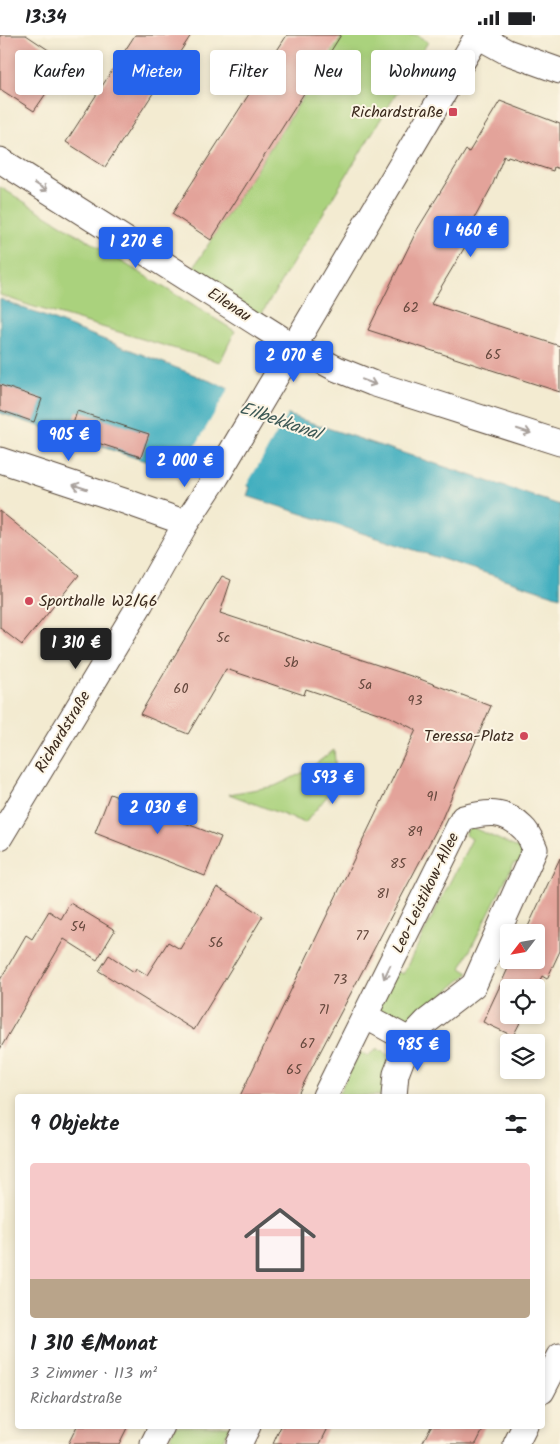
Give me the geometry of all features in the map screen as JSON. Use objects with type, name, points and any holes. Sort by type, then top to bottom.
[{"type":"street","points":[[477,35],[507,52],[560,71]]},
{"type":"street","name":"Richardstraße","points":[[0,837],[141,603],[186,523],[294,346],[477,35]]},
{"type":"street","name":"Eilenau","points":[[0,160],[294,346],[337,369],[372,383],[560,443]]},
{"type":"street","points":[[0,461],[186,523]]},
{"type":"street","name":"Leo-Leistikow-Allee","points":[[326,1094],[463,818],[484,812],[505,815],[524,829],[535,849],[474,985],[426,1022],[409,1040],[396,1074],[394,1094]]},
{"type":"street","points":[[365,1016],[409,1040]]},
{"type":"street","points":[[545,1385],[560,1356]]},
{"type":"street","points":[[239,1444],[246,1429]]},
{"type":"street","points":[[516,1444],[524,1429]]},
{"type":"green space","points":[[343,35],[417,35],[428,42],[423,50],[371,50],[371,95],[396,95],[259,318],[190,273],[304,95],[361,95],[361,50],[333,50]]},
{"type":"green space","points":[[0,187],[235,331],[220,362],[0,295]]},
{"type":"green space","points":[[334,750],[337,784],[305,823],[229,794],[275,786],[306,771]]},
{"type":"green space","points":[[469,826],[529,853],[524,864],[514,863],[461,968],[469,973],[404,1027],[374,1013],[395,971],[403,974],[472,839],[465,835]]},
{"type":"green space","points":[[377,1049],[392,1057],[385,1094],[339,1094],[358,1051],[367,1056]]},
{"type":"green space","points":[[174,1429],[228,1429],[221,1444],[184,1444],[170,1437]]},
{"type":"water","name":"Eilbekkanal","points":[[0,299],[228,388],[291,416],[560,505],[560,597],[247,496],[250,487],[185,458],[175,471],[0,413]]},
{"type":"pier","points":[[230,386],[289,412],[245,488],[187,461]]},
{"type":"building","points":[[0,35],[26,35],[48,50],[15,50],[15,95],[45,95],[34,111],[0,89]]},
{"type":"building","points":[[135,35],[191,35],[181,50],[125,50]]},
{"type":"building","points":[[287,35],[341,35],[331,50],[296,50],[296,95],[303,95],[211,240],[172,214],[248,95],[286,95],[286,50],[277,50]]},
{"type":"building","points":[[113,69],[113,95],[152,95],[105,167],[66,142],[96,95],[103,95],[103,85]]},
{"type":"building","points":[[500,101],[560,124],[560,169],[554,167],[553,171],[504,156],[492,186],[467,232],[472,235],[431,304],[560,346],[560,392],[368,330],[417,230],[466,150],[469,152]]},
{"type":"building","points":[[0,385],[42,399],[34,422],[0,410]]},
{"type":"building","points":[[77,411],[149,434],[141,457],[70,434]]},
{"type":"building","name":"Sporthalle W2/G6","points":[[0,511],[79,575],[22,645],[0,628]]},
{"type":"building","points":[[222,576],[231,580],[220,613],[420,679],[491,706],[440,823],[298,1094],[241,1094],[416,730],[390,717],[306,689],[304,695],[226,669],[188,734],[140,714]]},
{"type":"building","points":[[110,794],[221,837],[205,876],[95,833]]},
{"type":"building","points":[[560,858],[560,951],[547,979],[542,976],[540,979],[503,979],[508,969],[545,969],[545,924],[529,924]]},
{"type":"building","points":[[217,887],[263,916],[194,1030],[99,971],[109,955],[134,972],[136,968],[147,975],[168,942],[180,949]]},
{"type":"building","points":[[70,903],[115,930],[97,960],[64,939],[0,1049],[0,980],[26,935],[32,939],[49,911],[61,919]]},
{"type":"building","points":[[500,986],[500,1024],[519,1024],[514,1034],[509,1034],[483,1022]]},
{"type":"building","points":[[76,1429],[126,1429],[119,1444],[68,1444]]},
{"type":"building","points":[[280,1429],[328,1429],[320,1444],[273,1444]]},
{"type":"building","points":[[430,1429],[484,1429],[476,1444],[422,1444]]},
{"type":"place","name":"Richardstraße","points":[[453,112]]},
{"type":"place","name":"Sporthalle W2/G6","points":[[29,601]]},
{"type":"place","name":"Teressa-Platz","points":[[524,736]]}]
